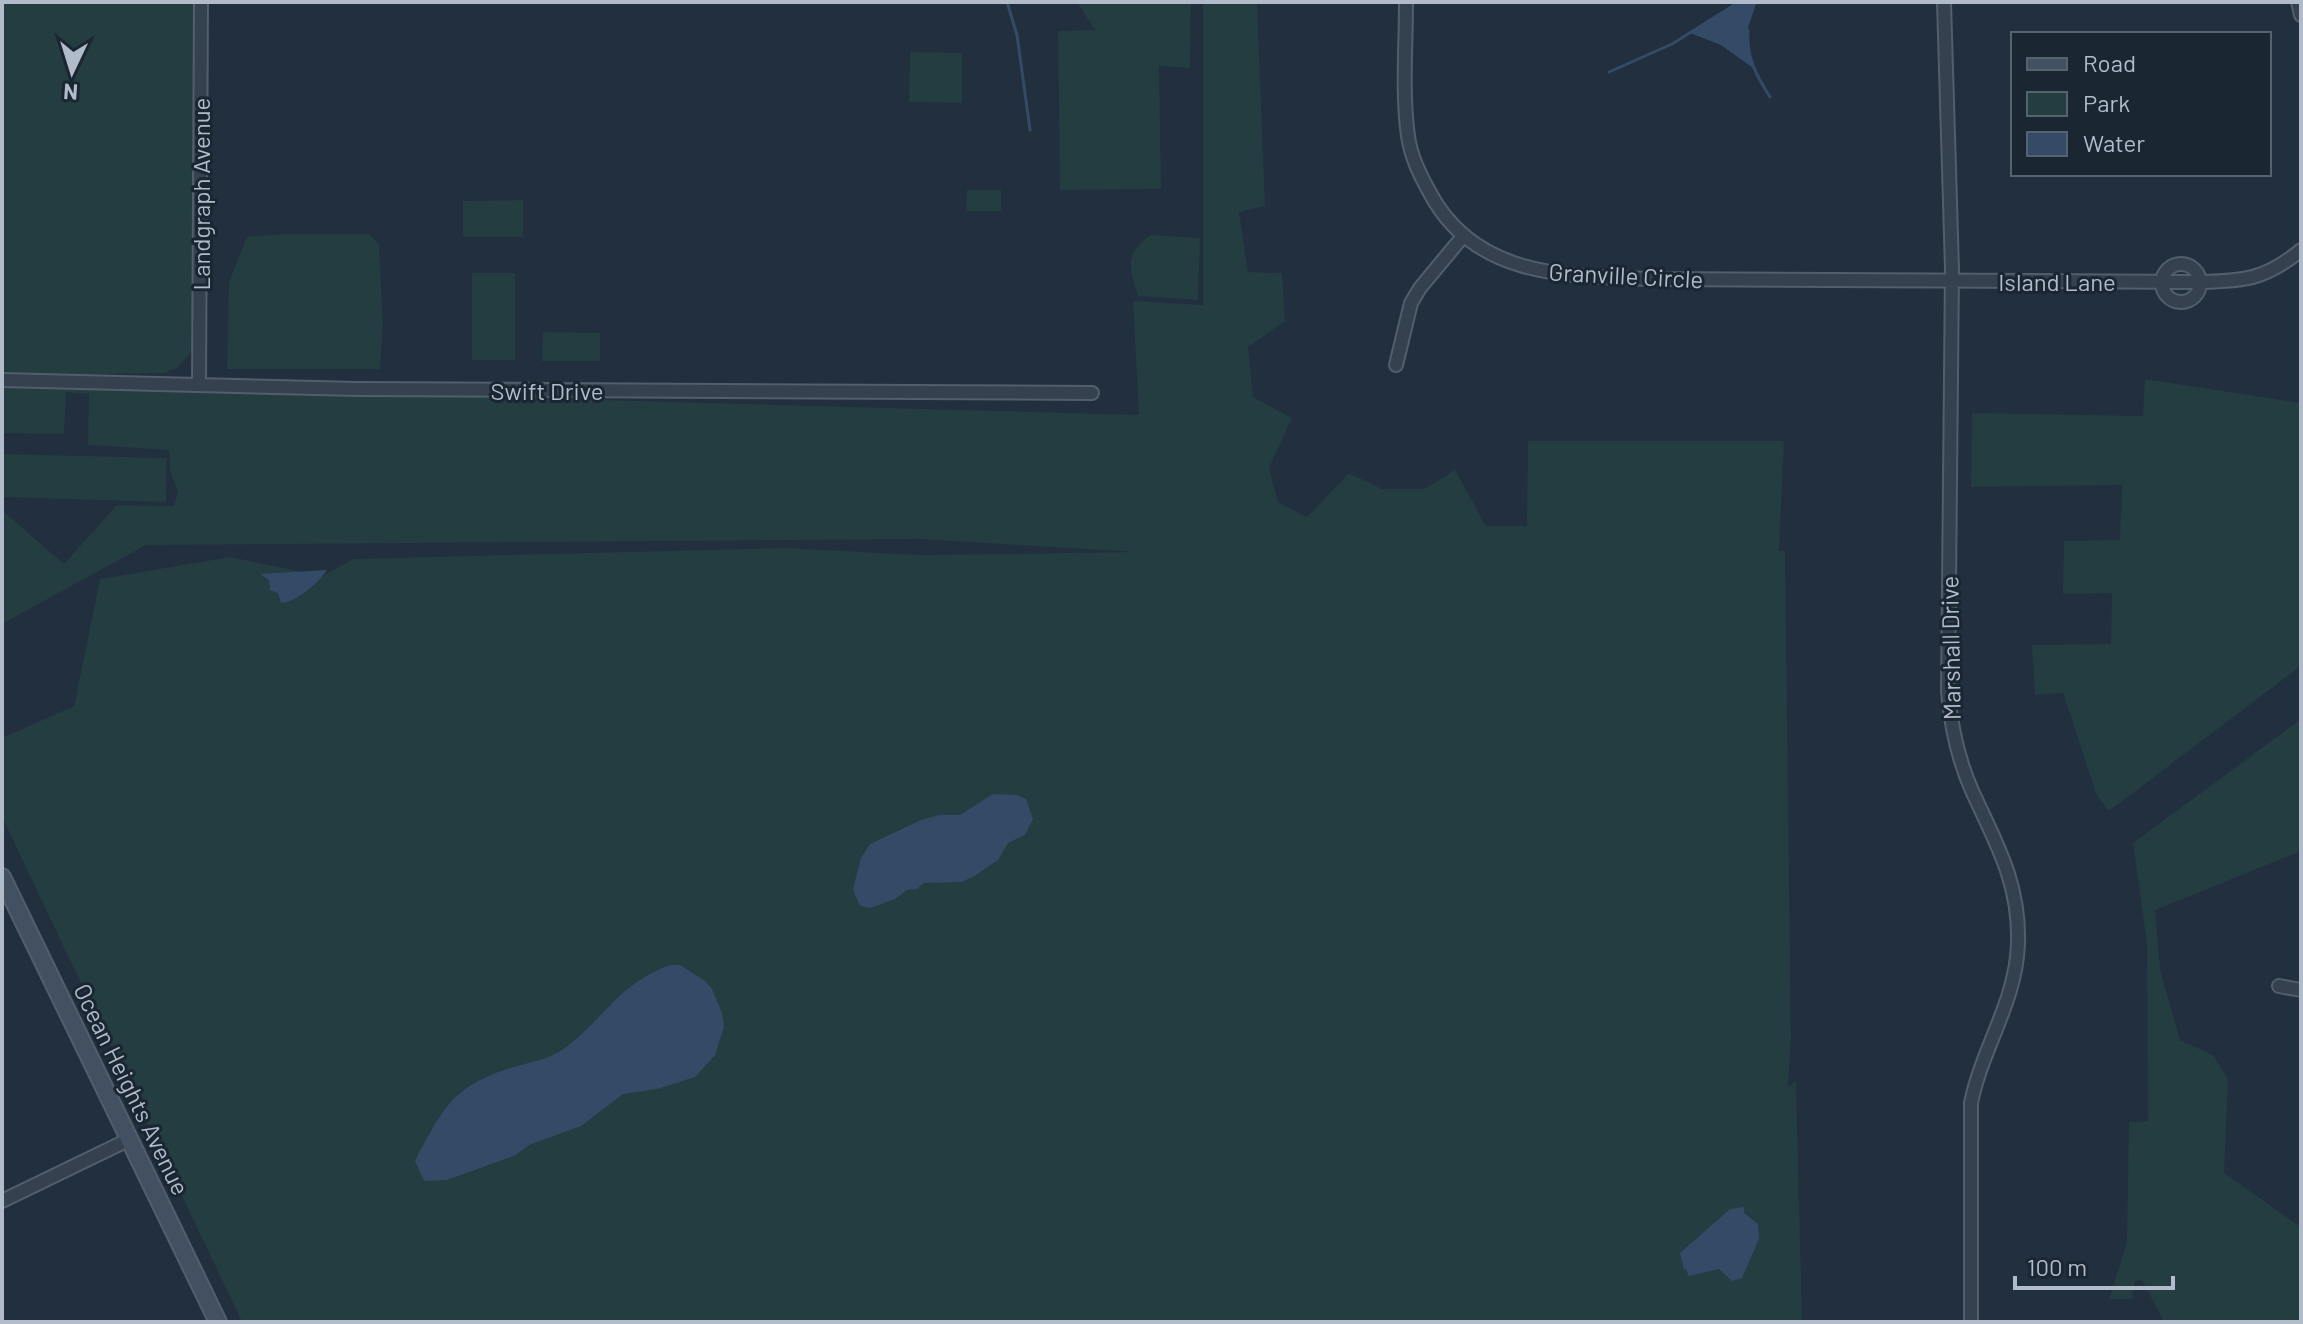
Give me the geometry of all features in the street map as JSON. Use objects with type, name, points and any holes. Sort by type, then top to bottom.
[{"type":"main road","name":"Ocean Heights Avenue","points":[[2,877],[218,1322]]},
{"type":"street","name":"Landgraph Avenue","points":[[199,385],[201,2]]},
{"type":"street","name":"Granville Circle","points":[[1406,2],[1409,140],[1413,159],[1443,216],[1464,235],[1507,262],[1561,275],[1952,282]]},
{"type":"street","name":"Marshall Drive","points":[[1944,2],[1952,282],[1949,712],[1964,771],[2010,875],[2018,941],[2009,999],[1971,1103],[1971,1322]]},
{"type":"street","points":[[2298,2],[2301,15]]},
{"type":"street","points":[[1396,365],[1411,303],[1464,235]]},
{"type":"street","name":"Island Lane","points":[[2201,282],[2256,278],[2283,265],[2301,250]]},
{"type":"street","name":"Island Lane","points":[[2179,264],[2192,267],[2201,282],[2196,295],[2180,302],[2165,293],[2163,280],[2167,270],[2179,264]]},
{"type":"street","name":"Island Lane","points":[[1952,282],[2163,280]]},
{"type":"street","name":"Swift Drive","points":[[2,380],[370,389],[1092,393]]},
{"type":"street","points":[[2279,986],[2301,990]]},
{"type":"street","points":[[2,1201],[130,1139]]},
{"type":"green space","points":[[2,2],[201,2],[200,192],[193,193],[193,350],[177,368],[164,373],[2,376]]},
{"type":"green space","points":[[1077,2],[1191,2],[1190,68],[1159,66],[1161,189],[1060,190],[1058,31],[1095,30]]},
{"type":"green space","points":[[1203,2],[1257,2],[1265,206],[1239,212],[1248,272],[1282,273],[1285,321],[1248,347],[1253,397],[1292,418],[1269,468],[1278,502],[1307,517],[1349,473],[1382,489],[1424,489],[1455,470],[1486,526],[1527,526],[1528,441],[1784,441],[1779,551],[1785,551],[1791,1037],[1788,1087],[1796,1081],[1802,1322],[242,1322],[2,817],[2,738],[74,706],[100,579],[230,557],[323,576],[353,559],[786,548],[920,555],[1134,552],[919,539],[146,545],[2,624],[2,510],[64,564],[117,505],[174,506],[178,492],[170,471],[169,450],[88,445],[89,394],[66,392],[64,434],[2,433],[2,383],[1139,415],[1133,301],[1203,305]]},
{"type":"green space","points":[[910,52],[962,53],[962,103],[909,102]]},
{"type":"green space","points":[[967,190],[1001,190],[1001,211],[966,211]]},
{"type":"green space","points":[[523,200],[523,237],[463,237],[463,201]]},
{"type":"green space","points":[[369,234],[379,244],[383,324],[380,369],[227,369],[229,282],[247,237]]},
{"type":"green space","points":[[1150,235],[1200,238],[1198,300],[1138,296],[1132,276],[1132,255]]},
{"type":"green space","points":[[472,273],[515,273],[515,360],[472,360]]},
{"type":"green space","points":[[543,332],[600,333],[600,361],[542,361]]},
{"type":"green space","points":[[2145,379],[2301,403],[2301,666],[2109,811],[2097,796],[2063,693],[2035,695],[2032,645],[2111,644],[2112,593],[2063,594],[2064,541],[2120,540],[2122,485],[1971,487],[1972,413],[2143,416]]},
{"type":"green space","points":[[2,454],[167,458],[166,502],[2,497]]},
{"type":"green space","points":[[2301,719],[2301,851],[2155,910],[2160,969],[2180,1040],[2213,1055],[2228,1080],[2224,1173],[2301,1227],[2301,1322],[2164,1322],[2142,1280],[2135,1281],[2132,1299],[2109,1299],[2127,1242],[2129,1122],[2148,1121],[2147,944],[2133,843]]},
{"type":"water","points":[[1739,2],[1755,2],[1748,35],[1753,68],[1721,45],[1690,33]]},
{"type":"water","points":[[327,570],[307,591],[281,603],[278,593],[270,590],[269,580],[260,574]]},
{"type":"water","points":[[993,794],[1017,795],[1026,799],[1033,819],[1025,835],[1008,843],[998,860],[961,882],[924,883],[895,899],[870,908],[861,906],[853,889],[861,858],[870,844],[921,820],[939,815],[960,815]]},
{"type":"water","points":[[670,965],[680,965],[705,981],[712,989],[722,1013],[724,1027],[715,1055],[695,1077],[657,1089],[623,1094],[581,1126],[529,1145],[516,1155],[447,1180],[424,1181],[415,1161],[441,1114],[460,1093],[488,1076],[544,1059],[565,1048],[624,992]]},
{"type":"water","points":[[1744,1207],[1744,1213],[1758,1224],[1759,1239],[1742,1278],[1732,1281],[1719,1269],[1688,1276],[1680,1253],[1730,1209]]},
{"type":"waterway","points":[[1007,2],[1017,35],[1030,130]]},
{"type":"waterway","points":[[1609,72],[1672,44],[1739,2]]},
{"type":"waterway","points":[[1748,23],[1755,2]]},
{"type":"waterway","points":[[1748,30],[1753,65],[1770,97]]}]
